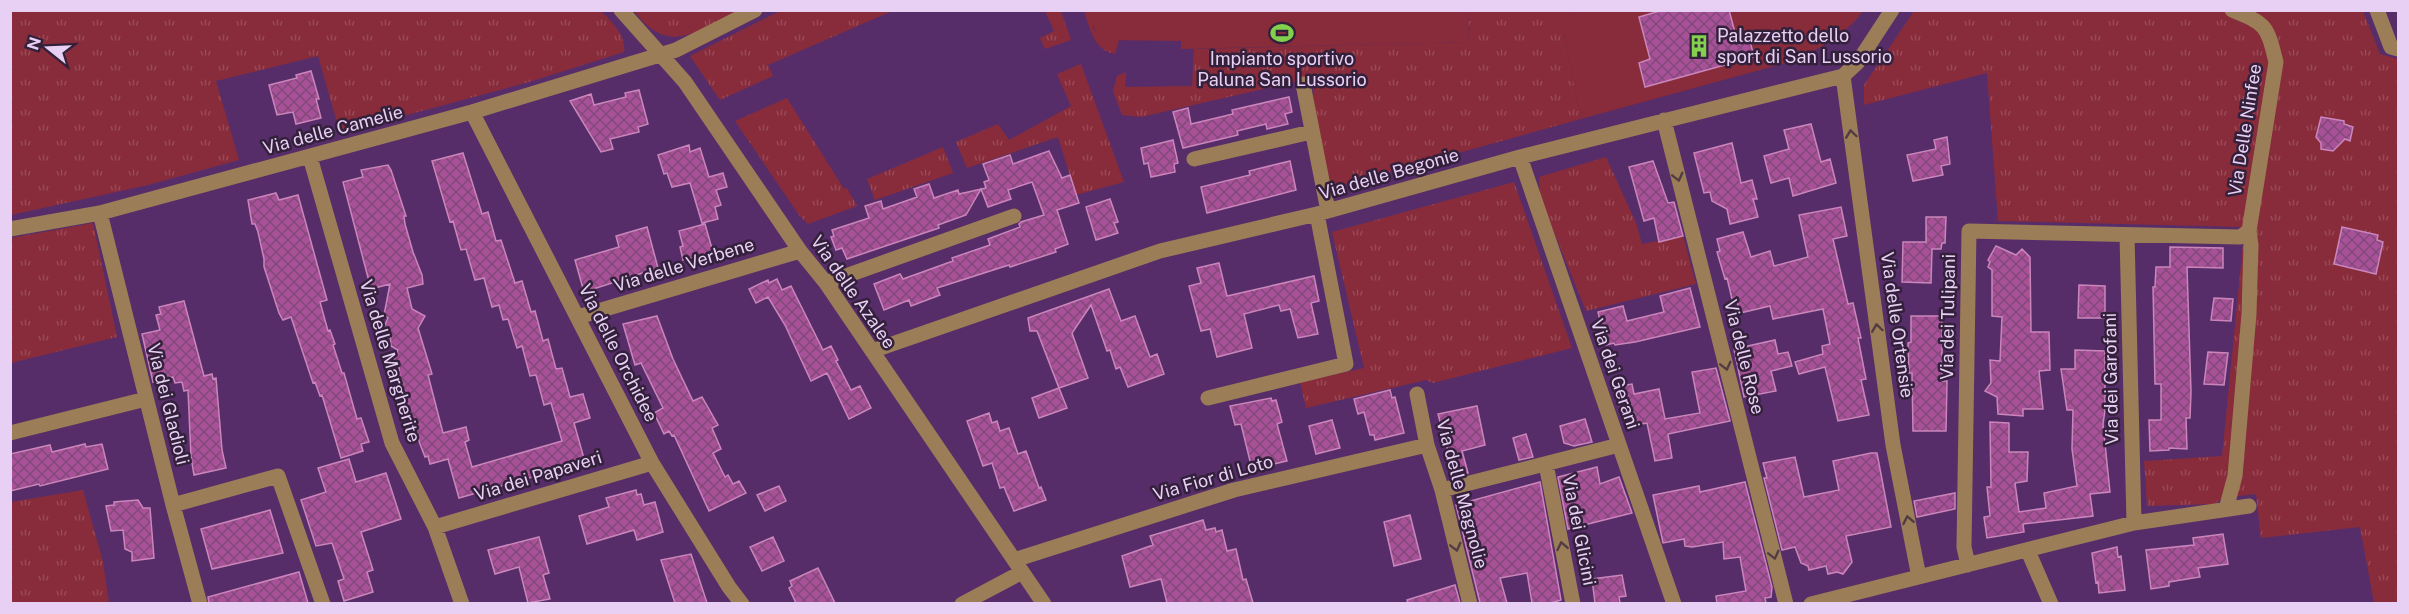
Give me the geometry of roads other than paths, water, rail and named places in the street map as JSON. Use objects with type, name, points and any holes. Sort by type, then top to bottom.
[{"type":"street","name":"Via delle Azalee","points":[[621,10],[685,82],[800,251],[826,283],[1044,603]]},
{"type":"street","name":"Via delle Camelie","points":[[10,229],[100,213],[472,112],[676,50],[755,10]]},
{"type":"street","points":[[1843,76],[1858,62],[1892,10]]},
{"type":"street","name":"Via Delle Ninfee","points":[[2226,509],[2235,476],[2249,314],[2251,245],[2244,234],[2277,62],[2270,37],[2259,21],[2232,10]]},
{"type":"street","points":[[2379,11],[2391,47],[2398,49]]},
{"type":"street","name":"Via delle Begonie","points":[[872,351],[1160,251],[1322,213],[1520,157],[1843,76]]},
{"type":"street","name":"Via delle Ortensie","points":[[1843,76],[1893,445],[1919,578]]},
{"type":"street","points":[[1208,398],[1346,364],[1304,84]]},
{"type":"street","name":"Via delle Orchidee","points":[[472,112],[652,463],[729,587],[742,603]]},
{"type":"street","name":"Via delle Rose","points":[[1664,120],[1786,603]]},
{"type":"street","points":[[1194,159],[1311,132]]},
{"type":"street","name":"Via delle Margherite","points":[[310,157],[392,443],[435,527],[462,603]]},
{"type":"street","name":"Via dei Gerani","points":[[1520,157],[1674,603]]},
{"type":"street","name":"Via dei Gladioli","points":[[100,213],[173,505],[200,603]]},
{"type":"street","points":[[826,283],[1014,216]]},
{"type":"street","name":"Via dei Tulipani","points":[[1968,565],[1964,547],[1969,231],[2127,235],[2244,234]]},
{"type":"street","name":"Via dei Garofani","points":[[2127,235],[2134,523]]},
{"type":"street","name":"Via delle Verbene","points":[[578,317],[800,251]]},
{"type":"street","name":"Via delle Magnolie","points":[[1417,394],[1427,445],[1442,490],[1470,603]]},
{"type":"street","points":[[10,433],[146,399]]},
{"type":"street","name":"Via Fior di Loto","points":[[1018,566],[1234,490],[1427,445]]},
{"type":"street","points":[[1442,490],[1619,445]]},
{"type":"street","name":"Via dei Papaveri","points":[[435,527],[652,463]]},
{"type":"street","name":"Via dei Glicini","points":[[1546,464],[1573,603]]},
{"type":"street","points":[[173,505],[278,476],[323,603]]},
{"type":"street","points":[[1811,603],[2134,523],[2249,506]]},
{"type":"street","points":[[2028,551],[2051,603]]},
{"type":"street","points":[[962,603],[1018,566]]},
{"type":"place","name":"Impianto sportivo Paluna San Lussorio","points":[[1282,33]]},
{"type":"place","name":"Palazzetto dello sport di San Lussorio","points":[[1699,46]]}]
